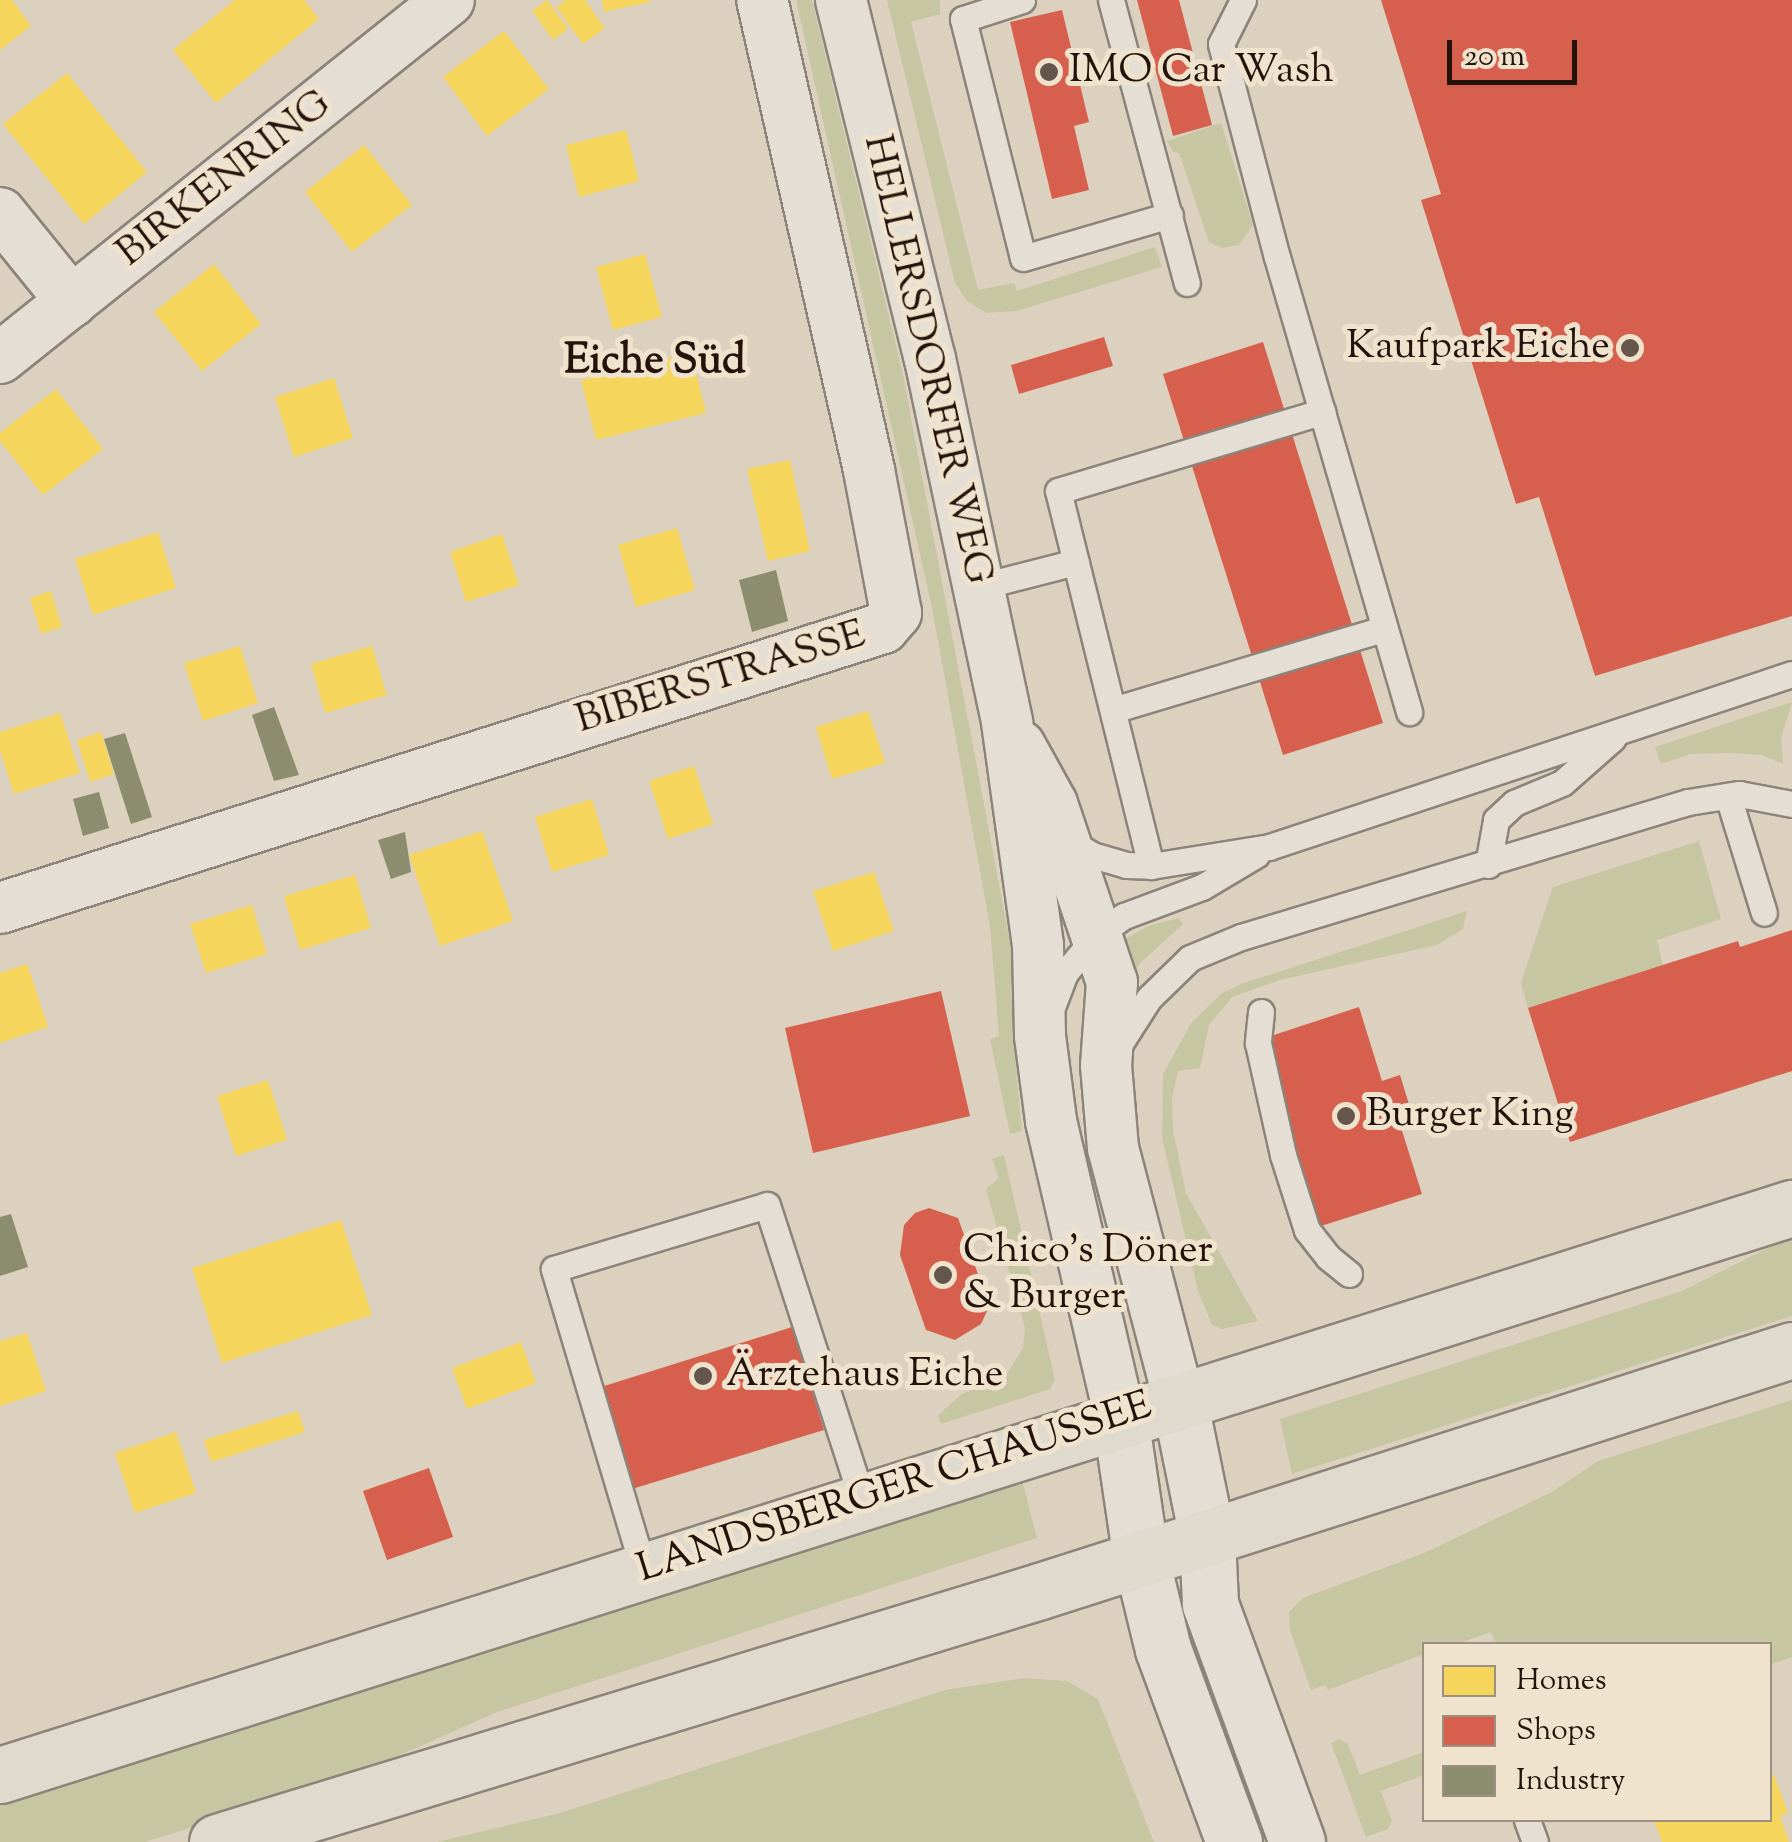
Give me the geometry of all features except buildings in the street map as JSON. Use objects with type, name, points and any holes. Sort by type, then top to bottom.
[{"type":"main road","name":"LANDSBERGER CHAUSSEE","points":[[0,1775],[1120,1417],[1792,1208]]},
{"type":"main road","points":[[218,1842],[1140,1558],[1792,1350]]},
{"type":"street","name":"BIRKENRING","points":[[0,358],[448,0]]},
{"type":"street","name":"BIBERSTRASSE","points":[[0,908],[883,628],[896,613],[872,488],[762,0]]},
{"type":"street","name":"HELLERSDORFER WEG","points":[[842,0],[930,359],[1006,722],[1038,946],[1040,1036],[1051,1121],[1120,1417],[1140,1558],[1162,1649],[1234,1842]]},
{"type":"street","points":[[0,212],[72,302]]},
{"type":"street","name":"HELLERSDORFER WEG","points":[[1006,722],[1052,804],[1112,982],[1106,1065],[1113,1148],[1191,1453],[1207,1537],[1210,1604],[1297,1842]]},
{"type":"lane","points":[[1022,0],[963,19],[1023,258],[1170,215]]},
{"type":"lane","points":[[1110,0],[1188,283]]},
{"type":"lane","points":[[1243,0],[1221,44],[1409,712]]},
{"type":"lane","points":[[1151,866],[1058,491],[1322,412]]},
{"type":"lane","points":[[978,587],[1076,562]]},
{"type":"lane","points":[[1112,710],[1383,629]]},
{"type":"lane","points":[[1065,838],[1092,855],[1126,866],[1151,866],[1269,848],[1792,674]]},
{"type":"lane","points":[[1488,865],[1496,820],[1514,804],[1562,783],[1616,734]]},
{"type":"lane","points":[[1728,796],[1764,913]]},
{"type":"lane","points":[[1106,1065],[1148,998],[1190,958],[1242,937],[1688,802],[1728,796],[1792,804]]},
{"type":"lane","points":[[1040,1036],[1065,973],[1096,936],[1124,916],[1202,886],[1269,848]]},
{"type":"lane","points":[[1261,1012],[1258,1043],[1283,1154],[1307,1230],[1328,1257],[1349,1274]]},
{"type":"lane","points":[[643,1568],[554,1269],[766,1205],[862,1499]]},
{"type":"green space","points":[[796,0],[812,0],[902,370],[1012,953],[1014,1044],[1022,1131],[1010,1134],[990,1039],[999,1036],[990,926],[932,608]]},
{"type":"green space","points":[[887,0],[940,0],[940,14],[911,22],[978,290],[1014,283],[1017,291],[1155,247],[1162,267],[1016,311],[986,313],[967,301],[955,283]]},
{"type":"green space","points":[[1221,123],[1253,225],[1239,245],[1222,248],[1209,242],[1179,153],[1173,152],[1167,141]]},
{"type":"green space","points":[[1792,702],[1781,738],[1783,764],[1762,755],[1727,753],[1691,754],[1661,764],[1655,747]]},
{"type":"green space","points":[[1699,841],[1721,919],[1657,940],[1663,965],[1528,1008],[1521,983],[1553,887]]},
{"type":"green space","points":[[1467,911],[1463,929],[1437,945],[1280,980],[1232,997],[1209,1025],[1200,1068],[1178,1071],[1172,1099],[1173,1130],[1186,1193],[1258,1321],[1222,1329],[1212,1325],[1198,1291],[1162,1138],[1163,1074],[1191,1023],[1222,993],[1241,984]]},
{"type":"green space","points":[[1179,918],[1183,924],[1139,964],[1128,987],[1114,945],[1148,926]]},
{"type":"green space","points":[[1004,1155],[1055,1380],[1050,1389],[941,1424],[938,1416],[962,1394],[1005,1377],[1023,1348],[1025,1328],[986,1189],[999,1178],[992,1159]]},
{"type":"green space","points":[[1792,1236],[1792,1316],[1292,1474],[1280,1419],[1682,1291]]},
{"type":"green space","points":[[1792,1400],[1792,1657],[1772,1664],[1772,1642],[1495,1642],[1491,1632],[1463,1642],[1422,1642],[1422,1655],[1328,1690],[1325,1685],[1311,1690],[1290,1630],[1289,1612],[1303,1598],[1424,1553],[1552,1492],[1598,1461]]},
{"type":"green space","points":[[1021,1476],[1037,1538],[497,1712],[347,1779],[145,1842],[0,1842],[0,1797]]},
{"type":"green space","points":[[1192,1625],[1272,1842],[1253,1842],[1176,1631]]},
{"type":"green space","points":[[1025,1678],[1067,1681],[1098,1699],[1154,1842],[437,1842],[560,1813],[945,1690]]},
{"type":"green space","points":[[1340,1739],[1348,1744],[1360,1775],[1422,1753],[1422,1776],[1381,1791],[1392,1821],[1388,1829],[1366,1837],[1331,1743]]},
{"type":"place","name":"IMO Car Wash","points":[[1049,72]]},
{"type":"place","name":"Kaufpark Eiche","points":[[1630,348]]},
{"type":"place","name":"Burger King","points":[[1346,1116]]},
{"type":"place","name":"Chico's Döner & Burger","points":[[943,1275]]},
{"type":"place","name":"Ärztehaus Eiche","points":[[703,1376]]},
{"type":"district","name":"Eiche Süd","points":[[655,362]]}]
